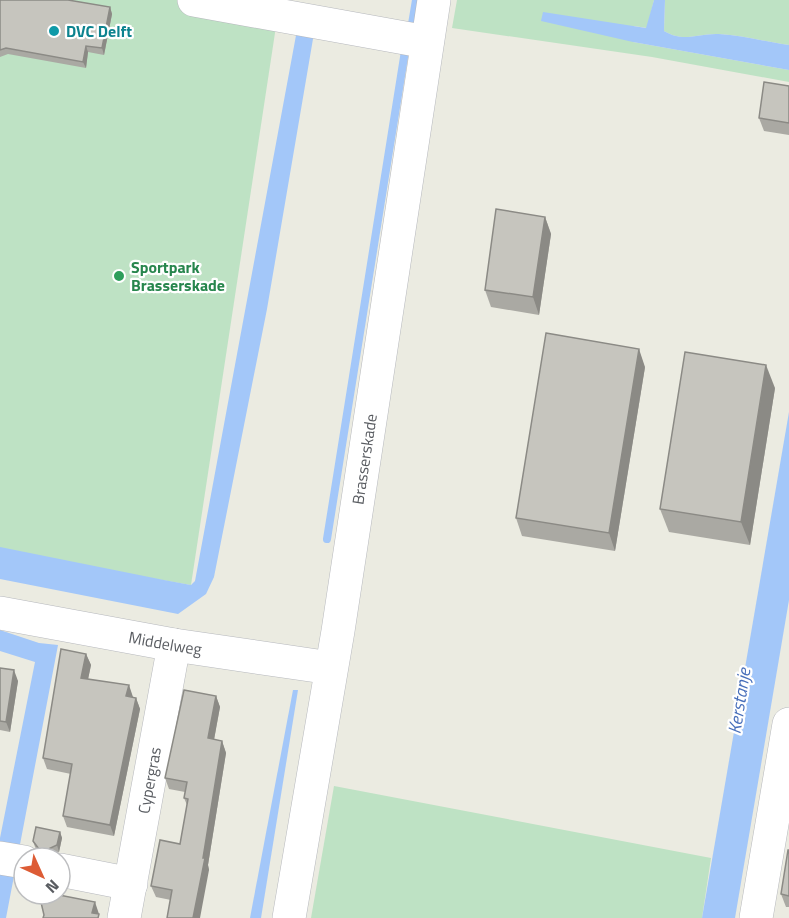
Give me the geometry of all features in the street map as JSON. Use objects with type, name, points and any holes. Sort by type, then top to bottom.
[{"type":"street","points":[[194,0],[427,42]]},
{"type":"street","name":"Brasserskade","points":[[289,918],[332,668],[434,0]]},
{"type":"street","name":"Middelweg","points":[[0,613],[174,645],[332,668]]},
{"type":"street","name":"Cypergras","points":[[124,918],[174,645]]},
{"type":"street","points":[[756,918],[789,724]]},
{"type":"street","points":[[72,872],[131,884]]},
{"type":"green space","name":"Sportpark Brasserskade","points":[[0,0],[280,0],[191,585],[0,552]]},
{"type":"green space","points":[[457,0],[654,0],[647,28],[634,26],[633,42],[789,70],[789,82],[652,57],[452,28]]},
{"type":"green space","points":[[665,0],[789,0],[789,45],[728,35],[685,37],[671,35],[664,31]]},
{"type":"green space","points":[[334,786],[711,858],[702,918],[311,918]]},
{"type":"water","points":[[654,0],[665,0],[664,31],[671,35],[691,37],[711,34],[728,35],[789,45],[789,70],[633,42],[541,21],[543,12],[646,28]]},
{"type":"water","points":[[297,30],[314,33],[267,309],[214,577],[206,594],[178,614],[0,579],[0,547],[191,585],[195,581]]},
{"type":"water","points":[[789,412],[789,600],[735,918],[702,918]]},
{"type":"water","points":[[0,630],[39,643],[58,645],[20,846],[12,846],[12,886],[6,918],[0,918],[0,838],[35,662],[0,651]]},
{"type":"water","points":[[293,690],[298,690],[261,918],[250,918]]},
{"type":"building","name":"DVC Delft","points":[[0,0],[68,0],[110,7],[102,48],[86,46],[83,62],[6,48],[0,50]]},
{"type":"building","points":[[764,82],[789,86],[789,123],[759,118]]},
{"type":"building","points":[[496,209],[545,217],[533,297],[485,290]]},
{"type":"building","points":[[546,333],[639,349],[609,533],[516,518]]},
{"type":"building","points":[[685,352],[766,365],[741,522],[660,509]]},
{"type":"building","points":[[61,649],[86,654],[81,678],[129,685],[126,696],[136,698],[110,825],[63,816],[72,764],[43,758]]},
{"type":"building","points":[[0,668],[14,670],[6,722],[0,721]]},
{"type":"building","points":[[184,690],[216,696],[208,738],[222,741],[203,858],[205,858],[193,918],[167,918],[172,890],[151,886],[160,840],[180,844],[188,799],[184,798],[187,782],[165,778]]},
{"type":"building","points":[[36,827],[60,832],[55,846],[37,846],[33,841]]},
{"type":"building","points":[[789,850],[789,896],[781,894]]},
{"type":"building","points":[[72,898],[95,902],[92,913],[99,914],[98,918],[43,918],[42,906],[72,906]]},
{"type":"waterway","points":[[412,24],[416,0]]},
{"type":"waterway","points":[[327,539],[405,51]]},
{"type":"place","name":"DVC Delft","points":[[54,31]]},
{"type":"place","name":"Sportpark Brasserskade","points":[[119,276]]},
{"type":"water label","name":"Kerstanje","points":[[739,701]]}]
